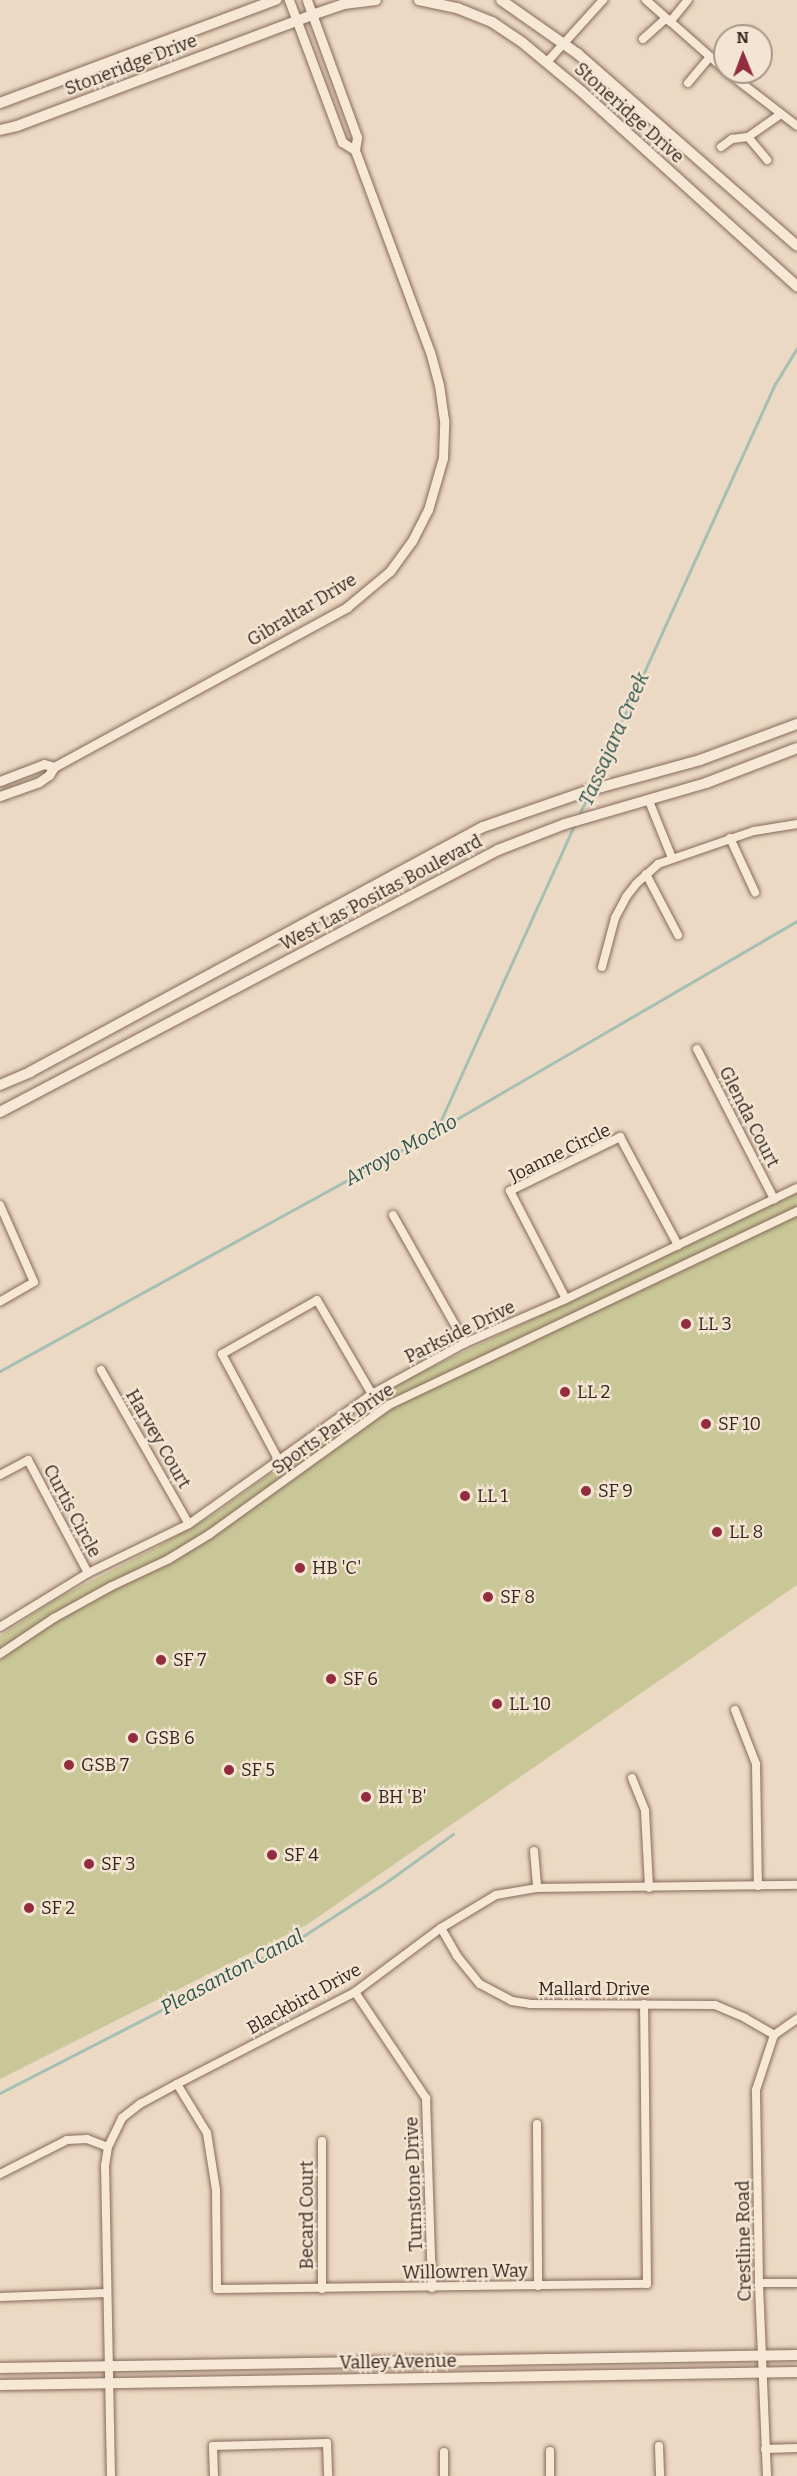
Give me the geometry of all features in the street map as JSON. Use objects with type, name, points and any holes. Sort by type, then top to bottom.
[{"type":"main road","name":"Stoneridge Drive","points":[[0,103],[276,0]]},
{"type":"main road","name":"Stoneridge Drive","points":[[0,129],[27,122],[297,20],[344,4],[376,0]]},
{"type":"main road","name":"Stoneridge Drive","points":[[419,0],[457,8],[492,22],[548,62],[797,286]]},
{"type":"main road","name":"Stoneridge Drive","points":[[501,0],[564,42],[797,246]]},
{"type":"main road","name":"West Las Positas Boulevard","points":[[0,1085],[30,1072],[432,853],[508,817],[587,791],[700,760],[797,724]]},
{"type":"main road","name":"West Las Positas Boulevard","points":[[0,1112],[498,850],[565,824],[649,801],[726,776],[797,748]]},
{"type":"main road","name":"Valley Avenue","points":[[0,2368],[797,2355]]},
{"type":"main road","name":"Valley Avenue","points":[[0,2385],[797,2372]]},
{"type":"street","name":"Gibraltar Drive","points":[[290,0],[342,142],[355,150]]},
{"type":"street","name":"Gibraltar Drive","points":[[0,796],[39,782],[49,775],[54,767],[347,607],[390,571],[412,541],[428,510],[443,458],[444,420],[439,386],[430,352],[355,150],[357,137],[307,0]]},
{"type":"street","points":[[548,62],[603,0]]},
{"type":"street","points":[[646,0],[713,59]]},
{"type":"street","points":[[643,39],[668,20],[688,0]]},
{"type":"street","points":[[688,83],[710,57]]},
{"type":"street","points":[[744,84],[780,115],[797,126]]},
{"type":"street","points":[[721,147],[732,139],[748,137],[780,115]]},
{"type":"street","points":[[748,137],[767,160]]},
{"type":"street","name":"Gibraltar Drive","points":[[0,781],[44,764],[54,767]]},
{"type":"street","points":[[649,801],[672,858]]},
{"type":"street","points":[[602,967],[615,918],[626,897],[646,874],[672,858],[730,838],[754,831],[797,824]]},
{"type":"street","points":[[730,838],[755,892]]},
{"type":"street","points":[[646,874],[678,935]]},
{"type":"street","name":"Glenda Court","points":[[697,1049],[774,1199]]},
{"type":"street","name":"Joanne Circle","points":[[566,1299],[510,1191],[620,1137],[678,1245]]},
{"type":"street","name":"Parkside Drive","points":[[0,1627],[88,1573],[189,1524],[372,1394],[465,1343],[566,1299],[797,1188]]},
{"type":"street","points":[[0,1205],[34,1282],[0,1302]]},
{"type":"street","name":"Sports Park Drive","points":[[0,1654],[54,1618],[112,1586],[169,1559],[210,1534],[389,1405],[797,1211]]},
{"type":"street","points":[[393,1215],[465,1343]]},
{"type":"street","points":[[278,1459],[222,1354],[317,1300],[372,1394]]},
{"type":"street","name":"Harvey Court","points":[[101,1370],[189,1524]]},
{"type":"street","name":"Curtis Circle","points":[[0,1475],[28,1460],[88,1573]]},
{"type":"street","points":[[735,1710],[756,1764],[759,1886]]},
{"type":"street","points":[[632,1778],[645,1810],[649,1888]]},
{"type":"street","points":[[534,1851],[537,1888]]},
{"type":"street","name":"Blackbird Drive","points":[[111,2476],[105,2166],[108,2148],[122,2118],[140,2104],[355,1992],[441,1928],[496,1895],[537,1888],[797,1886]]},
{"type":"street","name":"Mallard Drive","points":[[441,1928],[457,1956],[474,1977],[496,1994],[512,2001],[530,2004],[715,2005],[745,2018],[774,2035]]},
{"type":"street","name":"Turnstone Drive","points":[[355,1992],[426,2098],[432,2288]]},
{"type":"street","name":"Willowren Way","points":[[177,2084],[207,2133],[216,2190],[217,2289],[647,2284],[644,2004]]},
{"type":"street","points":[[774,2035],[797,2019]]},
{"type":"street","name":"Crestline Road","points":[[767,2476],[759,2283],[756,2090],[774,2035]]},
{"type":"street","points":[[537,2124],[538,2286]]},
{"type":"street","points":[[0,2174],[67,2139],[87,2139],[108,2148]]},
{"type":"street","name":"Becard Court","points":[[322,2141],[322,2289]]},
{"type":"street","points":[[759,2283],[797,2283]]},
{"type":"street","points":[[0,2297],[107,2294]]},
{"type":"street","points":[[214,2476],[213,2445],[327,2443],[328,2476]]},
{"type":"street","points":[[659,2446],[660,2476]]},
{"type":"street","points":[[765,2449],[797,2448]]},
{"type":"street","points":[[550,2451],[550,2476]]},
{"type":"street","points":[[444,2452],[444,2476]]},
{"type":"shaded area","points":[[797,1193],[797,1585],[308,1924],[0,2079],[0,1636],[56,1599],[157,1547],[216,1513],[377,1396],[409,1378]]},
{"type":"waterway","name":"Tassajara Creek","points":[[592,787],[775,384],[797,348]]},
{"type":"waterway","name":"Tassajara Creek","points":[[578,817],[589,793]]},
{"type":"waterway","name":"Tassajara Creek","points":[[436,1131],[574,825]]},
{"type":"waterway","name":"Arroyo Mocho","points":[[0,1371],[436,1131],[797,921]]},
{"type":"waterway","name":"Pleasanton Canal","points":[[0,2093],[294,1942],[385,1883],[453,1834]]},
{"type":"place","name":"LL 3","points":[[686,1324]]},
{"type":"place","name":"LL 2","points":[[565,1392]]},
{"type":"place","name":"SF 10","points":[[706,1424]]},
{"type":"place","name":"SF 9","points":[[586,1491]]},
{"type":"place","name":"LL 1","points":[[465,1496]]},
{"type":"place","name":"LL 8","points":[[717,1532]]},
{"type":"place","name":"HB 'C'","points":[[300,1568]]},
{"type":"place","name":"SF 8","points":[[488,1597]]},
{"type":"place","name":"SF 7","points":[[161,1660]]},
{"type":"place","name":"SF 6","points":[[331,1679]]},
{"type":"place","name":"LL 10","points":[[497,1704]]},
{"type":"place","name":"GSB 6","points":[[133,1738]]},
{"type":"place","name":"GSB 7","points":[[69,1765]]},
{"type":"place","name":"SF 5","points":[[229,1770]]},
{"type":"place","name":"BH 'B'","points":[[366,1797]]},
{"type":"place","name":"SF 4","points":[[272,1855]]},
{"type":"place","name":"SF 3","points":[[89,1864]]},
{"type":"place","name":"SF 2","points":[[29,1908]]}]
